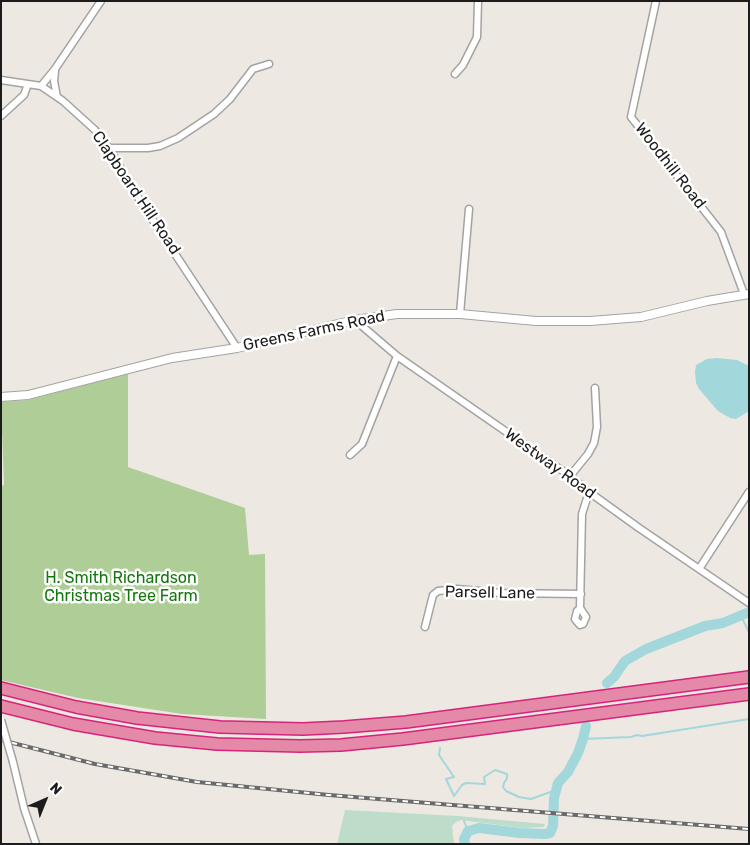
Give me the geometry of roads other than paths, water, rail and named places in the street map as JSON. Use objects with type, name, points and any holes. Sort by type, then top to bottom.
[{"type":"highway","points":[[1,688],[76,707],[144,719],[220,727],[303,729],[406,722],[749,677]]},
{"type":"highway","points":[[1,706],[73,724],[155,738],[231,745],[300,746],[341,745],[403,739],[749,694]]},
{"type":"street","points":[[41,86],[55,70],[101,1]]},
{"type":"street","points":[[455,74],[463,65],[477,36],[478,1]]},
{"type":"street","name":"Woodhill Road","points":[[656,1],[631,117],[721,232],[746,294]]},
{"type":"street","points":[[109,148],[148,148],[160,146],[178,138],[214,114],[230,99],[253,69],[269,64]]},
{"type":"street","points":[[55,70],[54,81],[58,96]]},
{"type":"street","name":"Clapboard Hill Road","points":[[1,80],[41,86],[58,96],[95,130],[109,148],[133,190],[238,348]]},
{"type":"street","points":[[1,116],[24,95],[28,84]]},
{"type":"street","points":[[460,314],[469,208]]},
{"type":"street","name":"Greens Farms Road","points":[[1,397],[28,395],[53,390],[172,358],[238,348],[354,320],[397,314],[460,314],[536,321],[590,321],[641,318],[698,303],[746,294]]},
{"type":"street","name":"Westway Road","points":[[354,320],[397,356],[749,603]]},
{"type":"street","points":[[350,455],[362,444],[397,356]]},
{"type":"street","points":[[570,476],[588,454],[594,443],[597,427],[595,388]]},
{"type":"street","points":[[580,608],[582,514],[589,492]]},
{"type":"street","points":[[699,569],[749,492]]},
{"type":"street","name":"Parsell Lane","points":[[425,627],[433,595],[438,591],[456,589],[500,594],[581,594]]},
{"type":"street","points":[[1,720],[24,808],[36,844]]},
{"type":"water","points":[[707,359],[737,360],[749,366],[749,411],[736,419],[730,418],[718,411],[696,383],[696,365]]},
{"type":"waterway","points":[[607,683],[614,677],[625,661],[646,649],[705,626],[723,623],[749,612]]},
{"type":"waterway","points":[[741,616],[749,632]]},
{"type":"waterway","points":[[583,739],[642,736],[749,719]]},
{"type":"waterway","points":[[465,844],[464,839],[468,831],[479,828],[520,833],[550,833],[553,826],[554,798],[558,783],[568,772],[578,753],[586,726]]},
{"type":"waterway","points":[[440,748],[439,755],[454,777],[446,779],[454,796],[462,785],[466,783],[485,784],[484,777],[495,770],[507,774],[503,787],[506,791],[519,797],[531,799],[556,790]]},
{"type":"waterway","points":[[464,821],[468,831]]},
{"type":"railway","points":[[1,740],[95,764],[197,782],[329,795],[749,829]]},
{"type":"park label","name":"H. Smith Richardson Christmas Tree Farm","points":[[121,587]]}]
